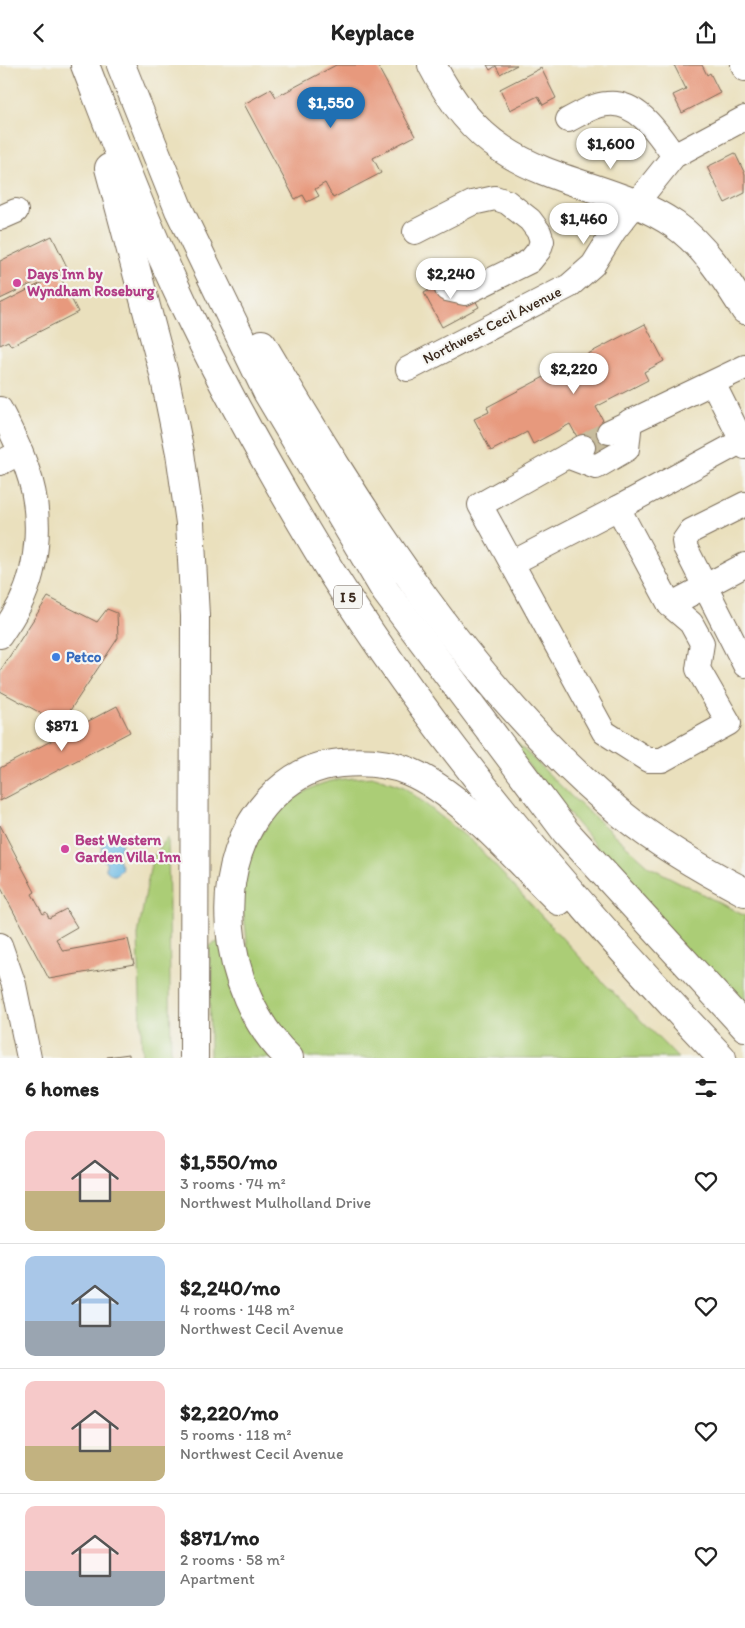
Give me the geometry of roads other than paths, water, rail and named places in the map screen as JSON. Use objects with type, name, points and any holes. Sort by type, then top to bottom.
[{"type":"main road","points":[[81,65],[164,374],[180,453],[190,523],[195,616],[194,1058]]},
{"type":"main road","name":"I 5","points":[[85,65],[129,181],[182,300],[223,383],[318,552],[386,653],[471,769],[560,878],[657,989],[722,1058]]},
{"type":"main road","name":"I 5","points":[[121,65],[179,210],[267,392],[386,592],[566,832],[745,1027]]},
{"type":"main road","points":[[432,65],[446,92],[462,113],[482,134],[502,150],[550,172],[638,203],[678,226],[698,245],[716,267],[745,310]]},
{"type":"main road","points":[[179,210],[368,517],[436,611],[509,703],[569,766],[625,817],[665,846],[745,892]]},
{"type":"main road","points":[[289,1058],[256,1015],[239,974],[230,930],[231,884],[240,844],[261,806],[302,773],[329,764],[358,761],[385,763],[408,771],[439,787],[464,807],[588,931],[657,989]]},
{"type":"street","points":[[743,65],[745,69]]},
{"type":"street","points":[[568,120],[591,108],[608,104],[626,106],[652,126],[674,156]]},
{"type":"street","name":"Northwest Cecil Avenue","points":[[408,369],[569,286],[594,265],[614,231],[674,156],[745,118]]},
{"type":"street","points":[[415,232],[472,203],[495,198],[507,202],[530,220],[539,233],[542,241],[539,250],[530,261],[465,293],[447,289]]},
{"type":"street","points":[[609,432],[745,367]]},
{"type":"street","points":[[512,563],[743,444],[713,383]]},
{"type":"street","points":[[0,409],[28,469],[34,500],[34,557],[20,603],[0,636]]},
{"type":"street","points":[[618,508],[670,605],[691,623],[702,643],[698,669],[729,723],[662,760],[648,760],[604,732],[480,505],[575,452],[596,467],[627,449],[630,421]]},
{"type":"street","points":[[0,463],[21,452]]},
{"type":"street","points":[[745,504],[692,531],[684,541],[685,547],[745,665]]},
{"type":"street","points":[[670,605],[745,565]]},
{"type":"street","points":[[0,945],[8,964],[9,1009],[29,1058]]},
{"type":"water","points":[[111,837],[120,841],[122,845],[117,856],[122,868],[116,875],[112,875],[106,870],[106,863],[100,855],[103,842]]},
{"type":"tunnel","points":[[583,447],[609,432]]},
{"type":"place","name":"Days Inn by Wyndham Roseburg","points":[[17,283]]},
{"type":"place","name":"Petco","points":[[56,657]]},
{"type":"place","name":"Best Western Garden Villa Inn","points":[[65,849]]}]
